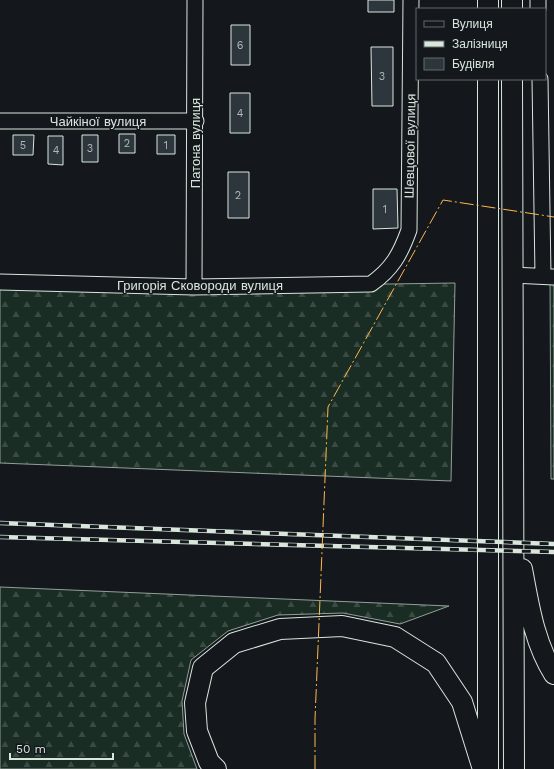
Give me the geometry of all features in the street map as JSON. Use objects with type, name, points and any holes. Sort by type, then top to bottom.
[{"type":"main road","points":[[488,80],[488,769]]},
{"type":"main road","points":[[512,80],[514,769]]},
{"type":"main road","points":[[513,518],[531,620],[544,658],[554,674]]},
{"type":"main road","points":[[216,769],[209,762],[197,731],[195,703],[203,668],[234,642],[280,629],[342,626],[395,637],[436,663],[462,702],[482,769]]},
{"type":"street","name":"Патона вулиця","points":[[194,287],[196,121],[195,0]]},
{"type":"street","name":"Шевцової вулиця","points":[[393,264],[403,248],[409,230],[412,0]]},
{"type":"street","points":[[512,275],[549,276],[540,80]]},
{"type":"street","name":"Чайкіної вулиця","points":[[0,121],[196,121]]},
{"type":"street","name":"Григорія Сковороди вулиця","points":[[0,282],[194,287],[370,284],[384,275],[393,264]]},
{"type":"green space","points":[[550,276],[554,277],[554,479],[551,479]]},
{"type":"green space","points":[[0,282],[194,287],[455,283],[451,481],[0,463]]},
{"type":"green space","points":[[0,587],[449,606],[400,624],[343,613],[278,615],[228,631],[191,660],[182,701],[184,734],[197,769],[0,769]]},
{"type":"building","points":[[368,0],[394,0],[394,12],[368,12]]},
{"type":"building","points":[[231,25],[250,25],[250,65],[231,65]]},
{"type":"building","points":[[371,47],[393,47],[393,106],[372,106]]},
{"type":"building","points":[[230,93],[250,93],[250,133],[230,133]]},
{"type":"building","points":[[119,134],[135,134],[135,153],[119,153]]},
{"type":"building","points":[[13,135],[34,135],[33,155],[13,155]]},
{"type":"building","points":[[82,135],[98,135],[98,162],[82,162]]},
{"type":"building","points":[[157,135],[175,135],[175,154],[157,154]]},
{"type":"building","points":[[48,136],[63,136],[63,165],[48,164]]},
{"type":"building","points":[[228,172],[249,172],[249,218],[228,218]]},
{"type":"building","points":[[373,189],[397,189],[398,228],[373,229]]},
{"type":"railway","points":[[0,523],[554,544]]},
{"type":"railway","points":[[0,537],[554,552]]},
{"type":"power","points":[[315,769],[315,719],[328,407],[443,200],[554,217]]}]
